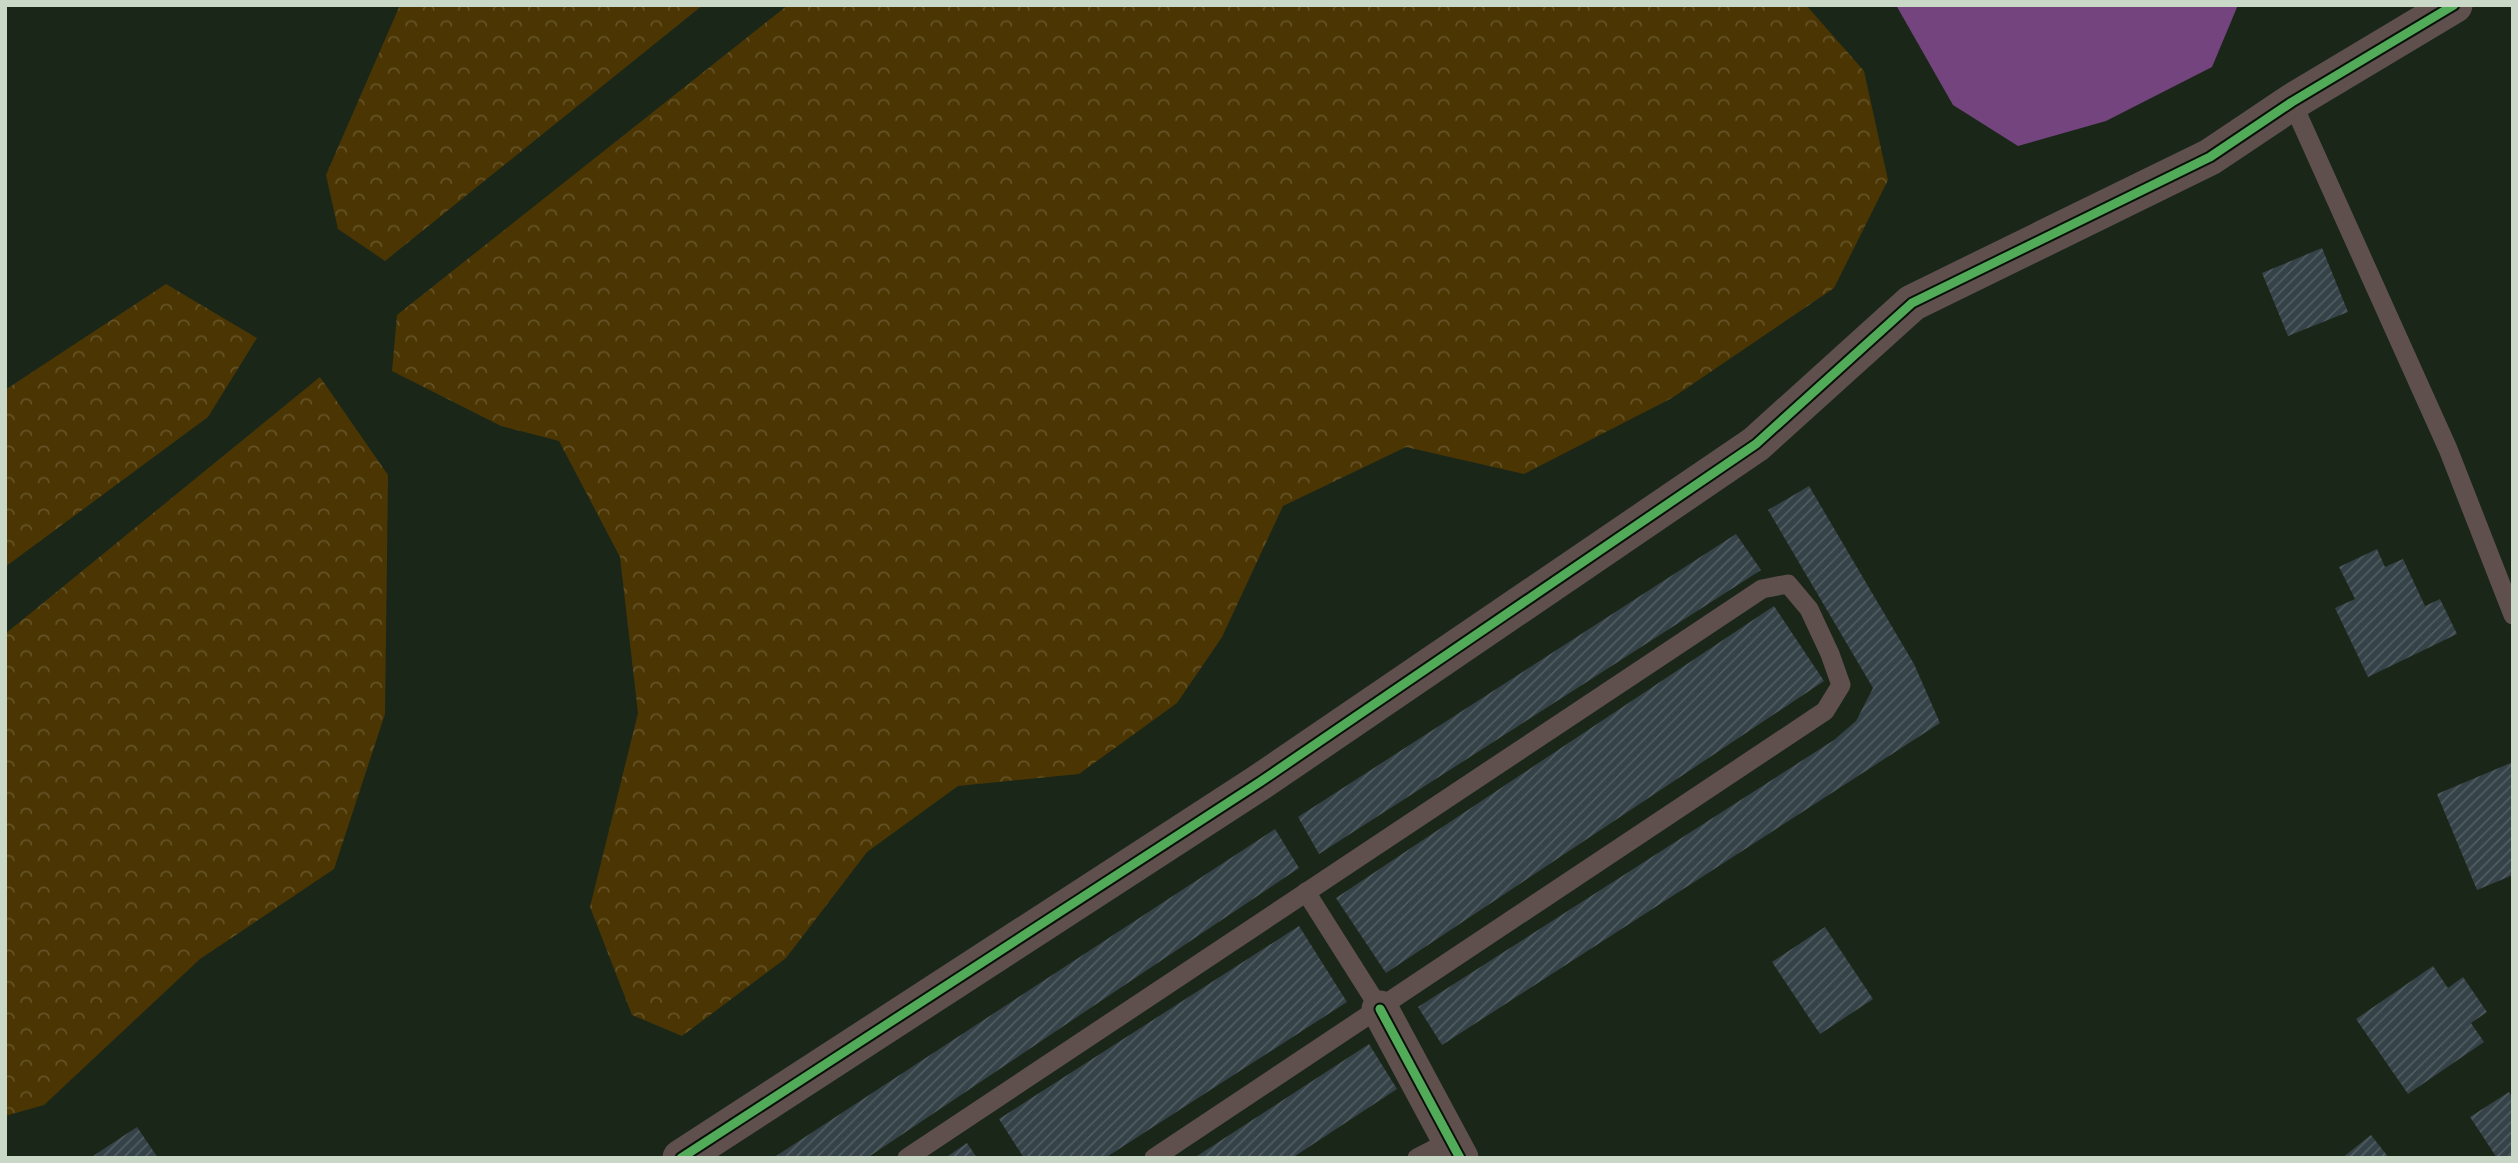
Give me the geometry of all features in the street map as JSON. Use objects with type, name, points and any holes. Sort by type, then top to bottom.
[{"type":"street","points":[[681,1158],[1260,782],[1756,444],[1912,303],[2210,156],[2292,102],[2454,5]]},
{"type":"street","points":[[1380,1009],[1456,1149]]},
{"type":"lane","points":[[2292,102],[2448,449],[2513,615]]},
{"type":"lane","points":[[907,1158],[1762,589],[1788,584],[1809,609],[1841,685],[1825,711],[1154,1158]]},
{"type":"lane","points":[[1306,892],[1380,1009]]},
{"type":"lane","points":[[1417,1158],[1456,1149]]},
{"type":"green space","points":[[400,5],[703,5],[385,261],[338,229],[326,175]]},
{"type":"green space","points":[[788,5],[1806,5],[1864,71],[1888,180],[1834,288],[1672,398],[1524,474],[1406,447],[1283,506],[1222,637],[1177,703],[1079,774],[958,786],[867,852],[786,958],[682,1036],[632,1015],[590,907],[638,713],[620,557],[559,441],[501,426],[392,371],[397,315]]},
{"type":"green space","points":[[166,284],[257,338],[208,417],[5,567],[5,390]]},
{"type":"green space","points":[[320,377],[388,475],[385,714],[334,869],[200,959],[44,1105],[5,1116],[5,634]]},
{"type":"shaded area","points":[[1896,5],[2238,5],[2212,67],[2106,121],[2018,146],[1953,105]]},
{"type":"building","points":[[2322,248],[2348,312],[2288,336],[2262,273]]},
{"type":"building","points":[[1809,486],[1914,664],[1940,723],[1442,1045],[1418,1007],[1834,740],[1856,721],[1873,688],[1768,510]]},
{"type":"building","points":[[1736,534],[1761,570],[1319,854],[1298,817]]},
{"type":"building","points":[[2377,549],[2385,567],[2403,559],[2425,606],[2440,599],[2457,634],[2368,677],[2335,608],[2355,599],[2339,567]]},
{"type":"building","points":[[1774,606],[1824,681],[1386,973],[1336,898]]},
{"type":"building","points":[[2513,762],[2513,875],[2477,890],[2437,794]]},
{"type":"building","points":[[1275,829],[1299,868],[867,1158],[773,1158]]},
{"type":"building","points":[[1299,926],[1347,1002],[1105,1158],[1024,1158],[999,1119]]},
{"type":"building","points":[[1825,927],[1873,999],[1820,1034],[1772,962]]},
{"type":"building","points":[[2433,966],[2448,988],[2463,977],[2487,1012],[2471,1023],[2484,1042],[2408,1094],[2356,1019]]},
{"type":"building","points":[[1369,1044],[1397,1089],[1292,1158],[1194,1158]]},
{"type":"building","points":[[2509,1092],[2513,1098],[2513,1158],[2497,1158],[2470,1117]]},
{"type":"building","points":[[137,1127],[158,1158],[90,1158]]},
{"type":"building","points":[[2371,1135],[2389,1158],[2342,1158]]},
{"type":"building","points":[[967,1143],[977,1158],[945,1158]]},
{"type":"cycle path","points":[[681,1158],[1260,782],[1756,444],[1912,303],[2210,157],[2292,102],[2454,5]]},
{"type":"cycle path","points":[[1380,1009],[1460,1158]]}]
